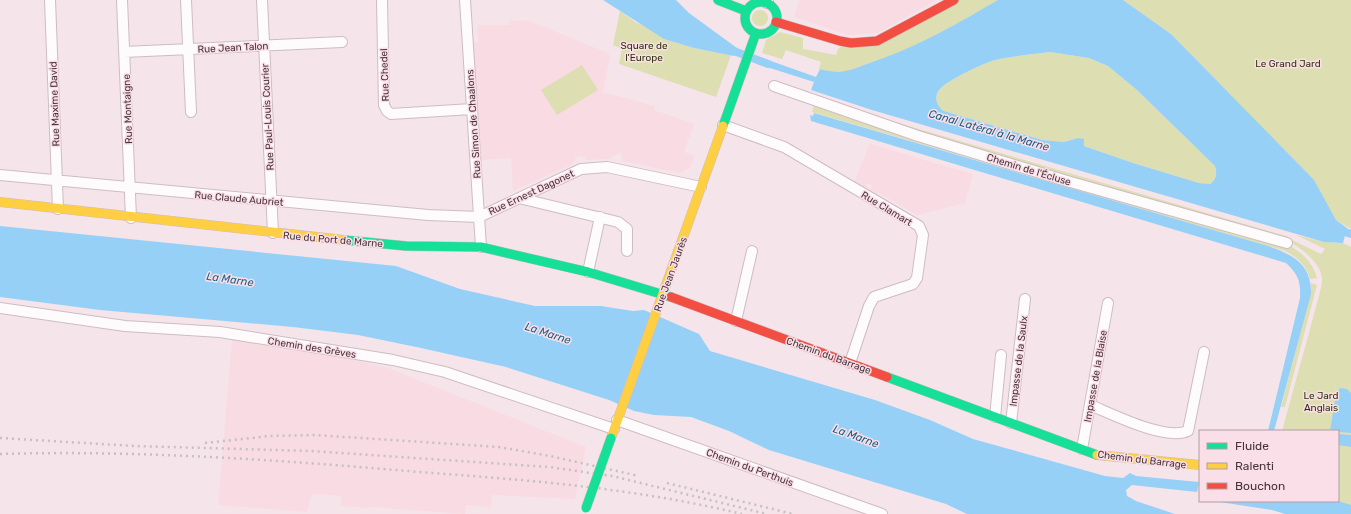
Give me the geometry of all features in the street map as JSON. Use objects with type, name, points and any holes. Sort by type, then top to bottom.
[{"type":"street","name":"Rue Maxime David","points":[[50,0],[58,209]]},
{"type":"street","name":"Rue Montaigne","points":[[122,0],[131,218]]},
{"type":"street","points":[[186,0],[191,112]]},
{"type":"street","name":"Rue Paul-Louis Courier","points":[[262,0],[273,233]]},
{"type":"street","name":"Rue Chedel","points":[[382,0],[384,105],[387,111],[391,114],[472,109]]},
{"type":"street","name":"Rue Simon de Chaalons","points":[[465,0],[481,247]]},
{"type":"street","points":[[718,0],[746,11]]},
{"type":"street","points":[[776,22],[840,41],[851,43],[877,41],[954,0]]},
{"type":"street","points":[[768,2],[774,9],[776,22],[768,32],[754,37],[747,27],[745,16],[746,11],[753,4],[768,2]]},
{"type":"street","name":"Rue Jean Jaurès","points":[[585,511],[754,37]]},
{"type":"street","name":"Rue Jean Talon","points":[[124,52],[342,42]]},
{"type":"street","name":"Chemin de l'Écluse","points":[[774,86],[918,136],[1067,181],[1287,242]]},
{"type":"street","name":"Rue Clamart","points":[[723,125],[784,147],[919,226],[923,235],[918,276],[913,284],[874,297],[869,306],[850,363]]},
{"type":"street","name":"Rue Ernest Dagonet","points":[[479,217],[581,169],[607,167],[701,187]]},
{"type":"street","name":"Rue Claude Aubriet","points":[[0,175],[428,215],[479,217]]},
{"type":"street","points":[[519,198],[618,222],[627,229],[627,251]]},
{"type":"street","name":"Rue du Port de Marne","points":[[0,202],[131,218],[406,246],[481,247],[588,272],[662,297]]},
{"type":"street","points":[[588,272],[600,217]]},
{"type":"street","points":[[736,321],[752,251]]},
{"type":"street","name":"Chemin du Barrage","points":[[662,297],[736,321],[1100,456],[1199,465]]},
{"type":"street","name":"Impasse de la Saulx","points":[[1011,423],[1025,299]]},
{"type":"street","name":"Impasse de la Blaise","points":[[1082,449],[1108,303]]},
{"type":"street","name":"Chemin des Grèves","points":[[0,308],[125,326],[220,332],[393,360],[445,372],[616,425]]},
{"type":"street","points":[[1090,405],[1144,427],[1182,433],[1188,431],[1204,352]]},
{"type":"street","points":[[995,417],[1001,355]]},
{"type":"street","name":"Chemin du Perthuis","points":[[616,425],[882,514]]},
{"type":"shaded area","points":[[799,0],[937,0],[878,33],[848,35],[794,17]]},
{"type":"shaded area","points":[[527,20],[608,53],[610,56],[603,92],[655,106],[654,110],[694,124],[684,152],[694,156],[690,168],[680,173],[622,161],[621,152],[608,159],[587,160],[584,157],[579,156],[576,157],[573,164],[513,191],[511,158],[481,160],[473,42],[478,42],[477,25],[509,25],[509,21]]},
{"type":"shaded area","points":[[870,144],[973,174],[965,203],[917,215],[879,193],[875,194],[869,191],[872,186],[868,183],[865,188],[854,182]]},
{"type":"shaded area","points":[[232,340],[350,359],[388,368],[586,447],[575,499],[492,495],[491,507],[466,505],[465,514],[341,506],[342,496],[317,494],[311,495],[307,512],[218,505]]},
{"type":"green space","points":[[953,0],[999,0],[924,42],[849,71],[831,72],[819,69],[821,62],[786,50],[782,59],[762,53],[766,40],[780,32],[803,38],[803,49],[836,55],[838,49],[848,42],[866,42]]},
{"type":"green space","name":"Le Grand Jard","points":[[1123,0],[1351,0],[1351,229],[1336,220],[1313,180],[1171,34]]},
{"type":"green space","points":[[760,10],[766,12],[768,18],[766,24],[760,26],[754,24],[752,18],[754,12]]},
{"type":"green space","name":"Square de l'Europe","points":[[620,11],[635,22],[654,30],[664,39],[694,48],[731,55],[716,97],[619,64],[622,49],[613,45]]},
{"type":"green space","points":[[1050,52],[1089,58],[1108,66],[1137,90],[1215,166],[1216,175],[1212,182],[1210,184],[1199,183],[1133,163],[1084,146],[1084,140],[1078,138],[1064,142],[1042,140],[944,111],[937,104],[936,97],[941,88],[958,76],[975,68],[995,60]]},
{"type":"green space","points":[[582,65],[598,90],[557,115],[541,90]]},
{"type":"green space","points":[[815,101],[1288,245],[1306,258],[1313,268],[1317,278],[1310,279],[1307,270],[1301,262],[1285,251],[812,112]]},
{"type":"green space","points":[[833,104],[1289,237],[1287,240],[1107,191]]},
{"type":"green space","name":"Le Jard Anglais","points":[[1296,235],[1324,242],[1343,243],[1351,247],[1351,514],[1339,502],[1339,430],[1282,430],[1322,280],[1319,268],[1310,257],[1300,248],[1289,242],[1290,239],[1321,254],[1325,249]]},
{"type":"green space","points":[[1311,283],[1317,285],[1285,407],[1281,407],[1311,292]]},
{"type":"water","points":[[603,0],[676,0],[689,13],[737,48],[734,56],[694,48],[664,39]]},
{"type":"water","points":[[998,0],[1123,0],[1171,34],[1314,180],[1336,220],[1347,228],[1343,243],[1324,242],[872,110],[811,90],[814,82],[757,64],[760,57],[816,77],[820,69],[835,72],[849,70],[892,55],[938,34]],"holes":[[[1050,52],[1089,58],[1108,66],[1137,90],[1215,166],[1216,176],[1210,184],[1199,183],[1084,146],[1084,139],[1078,138],[1064,142],[1042,140],[944,111],[941,109],[936,100],[937,94],[945,85],[966,72],[995,60]]]},
{"type":"water","points":[[814,113],[1268,246],[1292,257],[1299,262],[1308,275],[1311,294],[1274,430],[1268,430],[1300,298],[1298,279],[1286,263],[811,121],[810,115],[813,116]]},
{"type":"water","name":"La Marne","points":[[0,226],[396,266],[460,289],[535,306],[601,306],[633,311],[644,310],[699,334],[710,351],[875,400],[930,420],[973,439],[1105,476],[1123,478],[1130,473],[1136,476],[1199,482],[1197,492],[1132,485],[1126,490],[1127,496],[1136,501],[1175,514],[967,514],[946,504],[769,450],[729,431],[691,417],[654,415],[634,411],[609,400],[506,367],[358,335],[293,327],[100,310],[0,297]]},
{"type":"water","points":[[1340,388],[1347,389],[1351,393],[1351,433],[1339,432],[1339,430],[1330,430],[1336,395]]},
{"type":"water","points":[[1339,434],[1351,435],[1351,447],[1339,445]]},
{"type":"water","points":[[1339,501],[1351,505],[1351,514],[1285,514],[1272,510],[1220,502]]},
{"type":"waterway","name":"Canal Latéral à la Marne","points":[[726,48],[768,64]]},
{"type":"waterway","name":"Canal Latéral à la Marne","points":[[1336,229],[1351,234]]},
{"type":"railway","points":[[205,443],[270,436],[315,435],[499,447],[550,456],[639,476]]},
{"type":"railway","points":[[0,438],[135,446],[311,451],[549,467],[612,476],[767,514]]},
{"type":"railway","points":[[0,454],[105,453],[210,457],[500,478],[622,491],[702,505],[742,514]]},
{"type":"railway","points":[[667,483],[793,514]]},
{"type":"traffic: fast","points":[[718,0],[746,11]]},
{"type":"traffic: fast","points":[[758,2],[764,2],[774,9],[777,18],[776,24],[770,31],[764,34],[758,34],[748,27],[745,21],[745,15],[752,5],[758,2]]},
{"type":"traffic: fast","points":[[723,126],[756,33]]},
{"type":"traffic: fast","points":[[344,240],[406,246],[481,247],[588,272],[671,297]]},
{"type":"traffic: fast","points":[[887,377],[1097,455]]},
{"type":"traffic: fast","points":[[586,508],[611,438]]},
{"type":"traffic: slow","points":[[611,438],[723,126]]},
{"type":"traffic: slow","points":[[0,202],[344,240]]},
{"type":"traffic: slow","points":[[1097,455],[1199,465]]},
{"type":"traffic: jam","points":[[776,22],[840,41],[851,43],[877,41],[954,0]]},
{"type":"traffic: jam","points":[[671,297],[887,377]]}]
